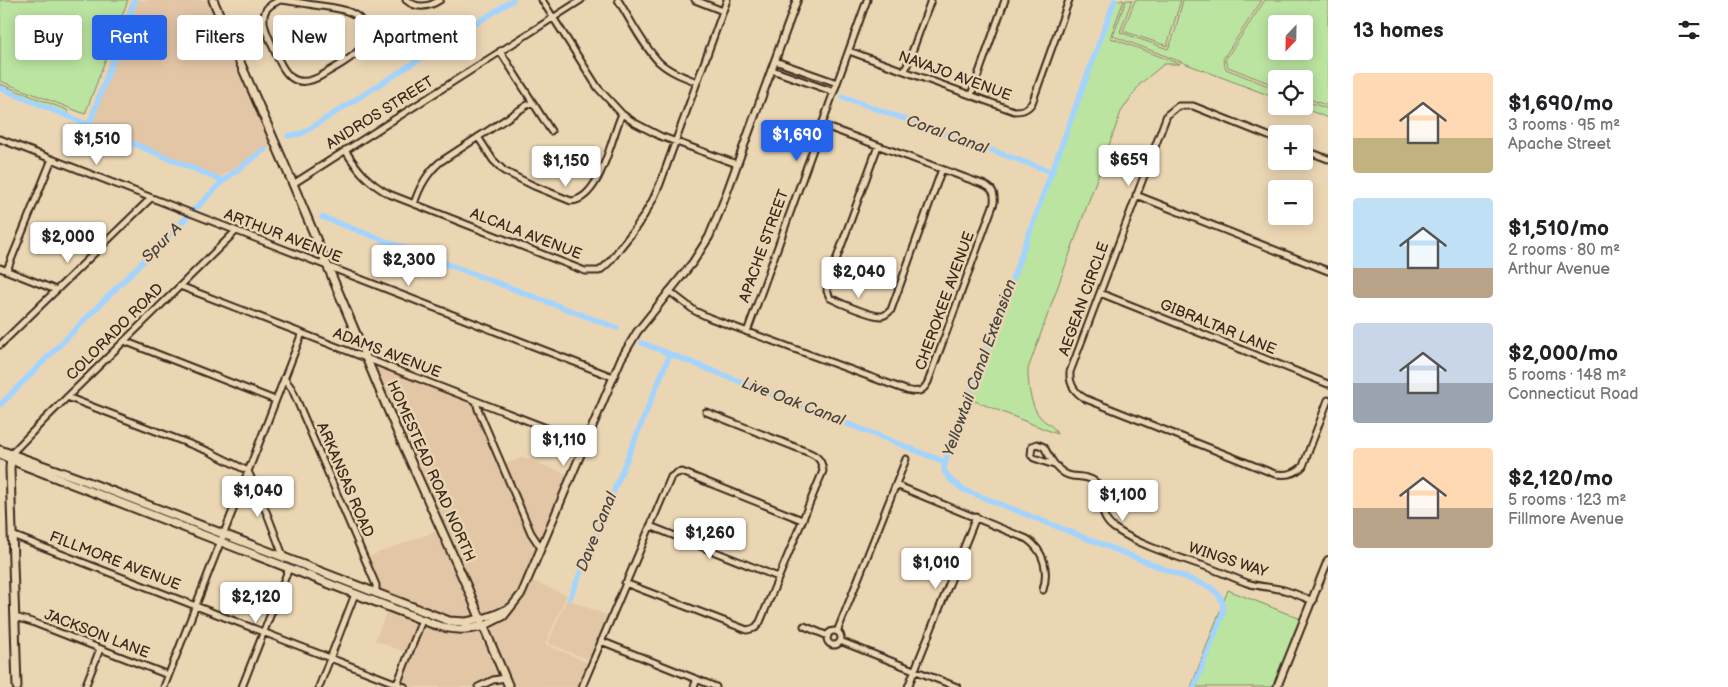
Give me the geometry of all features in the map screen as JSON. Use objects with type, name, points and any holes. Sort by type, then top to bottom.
[{"type":"main road","name":"HOMESTEAD ROAD NORTH","points":[[213,0],[397,431],[509,687]]},
{"type":"main road","points":[[0,450],[422,620],[461,630],[470,630],[482,622]]},
{"type":"main road","points":[[0,454],[11,456]]},
{"type":"main road","points":[[11,456],[17,687]]},
{"type":"main road","points":[[222,538],[284,558],[449,621],[482,622]]},
{"type":"street","points":[[286,0],[352,13],[363,23],[365,30],[364,43],[356,53],[314,80],[300,82],[294,80],[284,71],[265,27],[264,19],[268,7],[274,2],[286,0]]},
{"type":"street","points":[[406,0],[414,5],[426,7],[440,0]]},
{"type":"street","points":[[542,0],[598,88],[622,114],[649,131],[737,164]]},
{"type":"street","name":"ANDROS STREET","points":[[293,184],[581,0]]},
{"type":"street","points":[[618,0],[659,62],[680,76],[697,82]]},
{"type":"street","points":[[695,0],[723,11]]},
{"type":"street","name":"ALCALA AVENUE","points":[[346,150],[360,172],[373,185],[414,204],[585,270],[599,271],[609,262],[650,207],[676,142],[727,0]]},
{"type":"street","points":[[482,622],[512,606],[522,592],[613,377],[632,340],[693,262],[709,238],[797,0]]},
{"type":"street","name":"APACHE STREET","points":[[747,332],[867,0]]},
{"type":"street","points":[[905,71],[931,0]]},
{"type":"street","points":[[971,95],[1005,0]]},
{"type":"street","name":"NAVAJO AVENUE","points":[[849,51],[1014,111],[1022,111],[1032,103],[1069,0]]},
{"type":"street","points":[[500,52],[551,131]]},
{"type":"street","points":[[775,61],[837,83]]},
{"type":"street","points":[[772,70],[834,92]]},
{"type":"street","points":[[414,204],[422,184],[434,168],[478,136],[532,102]]},
{"type":"street","name":"AEGEAN CIRCLE","points":[[1268,136],[1193,106],[1178,106],[1167,115],[1070,372],[1070,378],[1075,392],[1086,399],[1275,474],[1284,475],[1298,471],[1303,466],[1328,400]]},
{"type":"street","points":[[478,136],[493,160],[511,176],[571,201],[577,200],[587,193],[596,181],[622,114]]},
{"type":"street","name":"CHEROKEE AVENUE","points":[[670,291],[684,304],[703,315],[747,332],[906,390],[919,392],[924,389],[994,203],[995,195],[992,188],[985,184],[822,125]]},
{"type":"street","name":"ARTHUR AVENUE","points":[[0,139],[613,377]]},
{"type":"street","points":[[878,146],[828,282],[827,291],[830,298],[862,310],[879,316],[886,315],[891,310],[942,169]]},
{"type":"street","points":[[1313,153],[1328,159]]},
{"type":"street","points":[[7,270],[52,159]]},
{"type":"street","points":[[1136,195],[1328,271]]},
{"type":"street","points":[[0,345],[151,198]]},
{"type":"street","name":"COLORADO ROAD","points":[[11,456],[67,397],[236,231]]},
{"type":"street","points":[[0,268],[56,290]]},
{"type":"street","name":"ADAMS AVENUE","points":[[180,286],[585,443]]},
{"type":"street","name":"GIBRALTAR LANE","points":[[1100,293],[1328,384]]},
{"type":"street","points":[[164,687],[302,333]]},
{"type":"street","points":[[124,341],[275,400]]},
{"type":"street","name":"ARKANSAS ROAD","points":[[284,378],[292,389],[376,585],[376,594]]},
{"type":"street","points":[[67,397],[208,451],[248,471],[284,558]]},
{"type":"street","points":[[476,401],[531,534],[541,548]]},
{"type":"street","points":[[625,583],[747,630],[754,628],[760,622],[823,471],[822,463],[815,455],[706,412]]},
{"type":"street","name":"WINGS WAY","points":[[1056,466],[1044,447],[1038,444],[1032,446],[1030,449],[1031,455],[1034,458],[1056,466],[1070,476],[1094,481],[1101,491],[1102,512],[1106,520],[1112,526],[1133,538],[1248,583],[1286,591],[1313,601]]},
{"type":"street","points":[[837,632],[906,459]]},
{"type":"street","points":[[582,687],[671,477],[681,472],[802,520]]},
{"type":"street","points":[[896,485],[1017,534],[1034,544],[1044,560],[1046,575],[1043,590]]},
{"type":"street","points":[[908,687],[976,517]]},
{"type":"street","points":[[650,526],[778,577]]},
{"type":"street","name":"FILLMORE AVENUE","points":[[12,535],[264,632],[397,686],[405,687]]},
{"type":"street","points":[[1277,687],[1328,560]]},
{"type":"street","points":[[242,687],[289,568]]},
{"type":"street","points":[[319,687],[355,594]]},
{"type":"street","name":"JACKSON LANE","points":[[16,617],[168,676]]},
{"type":"street","points":[[397,686],[422,620]]},
{"type":"street","points":[[804,626],[828,636]]},
{"type":"street","points":[[828,636],[832,632],[837,632]]},
{"type":"street","points":[[837,632],[840,634],[840,641]]},
{"type":"street","points":[[828,636],[831,644],[835,645],[840,641]]},
{"type":"street","points":[[600,641],[716,687]]},
{"type":"street","points":[[840,641],[957,687]]},
{"type":"street","points":[[85,687],[100,649]]},
{"type":"street","points":[[478,687],[493,680],[505,678]]},
{"type":"street","points":[[694,687],[696,680]]},
{"type":"shaded area","points":[[131,0],[210,0],[217,15],[177,15],[177,60],[236,60],[273,145],[219,178],[87,122],[109,60],[167,60],[167,15],[126,15]]},
{"type":"shaded area","points":[[367,359],[476,401],[531,533],[541,548],[528,579],[567,595],[545,644],[591,664],[581,687],[509,687],[481,619],[456,622],[376,594],[365,558],[441,529]]},
{"type":"shaded area","points":[[523,457],[569,475],[540,543],[533,532],[504,464]]},
{"type":"shaded area","points":[[567,599],[609,616],[591,661],[548,643]]},
{"type":"shaded area","points":[[387,610],[448,631],[470,633],[482,630],[506,687],[399,687],[408,654],[375,640]]},
{"type":"green space","points":[[0,0],[128,0],[122,15],[92,15],[92,60],[105,60],[85,114],[0,81]]},
{"type":"green space","points":[[1113,0],[1124,0],[1111,38],[1180,64],[1164,64],[1140,84],[1121,112],[1028,369],[1029,388],[1034,408],[1041,418],[1052,426],[1057,434],[967,398]]},
{"type":"green space","points":[[1126,0],[1132,0],[1120,32],[1168,49],[1174,35],[1183,0],[1262,0],[1223,59],[1226,69],[1268,86],[1268,95],[1113,36]]},
{"type":"green space","points":[[1135,0],[1181,0],[1167,46],[1123,31]]},
{"type":"green space","points":[[1265,0],[1328,0],[1328,106],[1313,100],[1313,70],[1268,70],[1268,83],[1228,67],[1225,60]]},
{"type":"green space","points":[[0,84],[67,110],[69,115],[0,90]]},
{"type":"green space","points":[[1313,103],[1328,109],[1328,118],[1313,112]]},
{"type":"green space","points":[[1228,590],[1301,619],[1274,687],[1191,687]]},
{"type":"waterway","points":[[89,125],[135,0]]},
{"type":"waterway","name":"Spur A","points":[[288,136],[303,133],[513,0]]},
{"type":"waterway","name":"Yellowtail Canal Extension","points":[[1115,0],[945,462],[944,471],[951,480],[964,490],[1214,590],[1223,606],[1222,616],[1194,687]]},
{"type":"waterway","points":[[0,88],[223,181]]},
{"type":"waterway","name":"Coral Canal","points":[[843,97],[1052,172]]},
{"type":"waterway","name":"Spur A","points":[[0,405],[223,181],[265,149]]},
{"type":"waterway","name":"Live Oak Canal","points":[[322,217],[617,328]]},
{"type":"waterway","name":"Live Oak Canal","points":[[642,343],[945,462]]},
{"type":"waterway","name":"Dave Canal","points":[[570,598],[670,354]]}]
